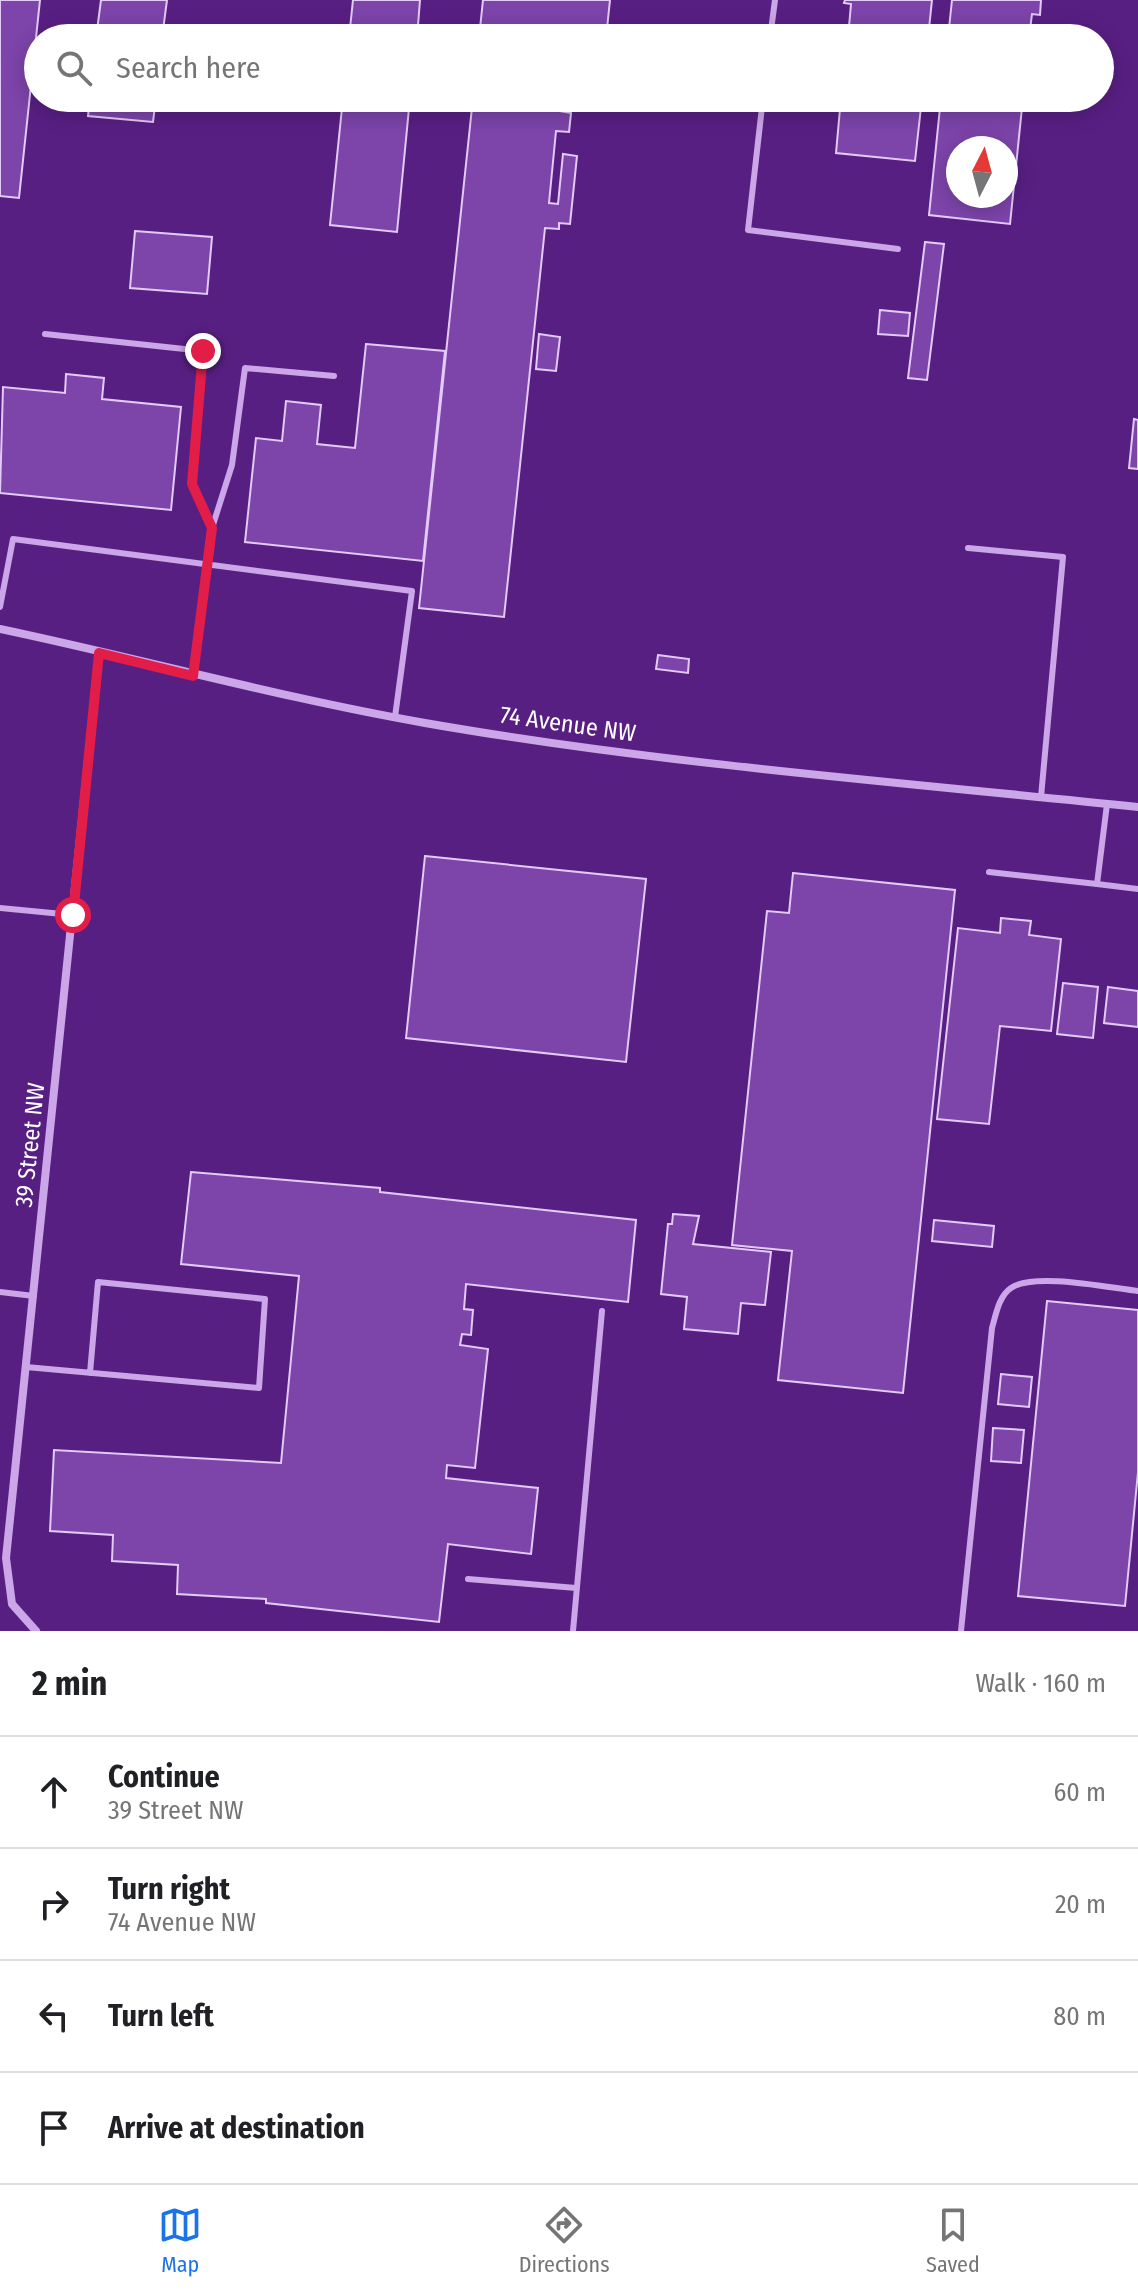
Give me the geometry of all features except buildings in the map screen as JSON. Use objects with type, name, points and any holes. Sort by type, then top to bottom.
[{"type":"street","name":"74 Avenue NW","points":[[0,629],[193,676],[395,717],[587,749],[1138,807]]},
{"type":"street","name":"39 Street NW","points":[[36,1631],[12,1604],[6,1558],[99,653]]},
{"type":"lane","points":[[772,24],[775,0]]},
{"type":"lane","points":[[761,112],[748,230],[898,249]]},
{"type":"lane","points":[[45,334],[203,351],[192,484],[212,528]]},
{"type":"lane","points":[[193,676],[212,528],[232,465],[245,368],[334,376]]},
{"type":"lane","points":[[0,607],[13,539],[412,591],[395,717]]},
{"type":"lane","points":[[968,548],[1063,557],[1041,797]]},
{"type":"lane","points":[[1097,884],[1107,804]]},
{"type":"lane","points":[[989,872],[1138,889]]},
{"type":"lane","points":[[0,908],[73,915]]},
{"type":"lane","points":[[961,1631],[992,1328],[1001,1301],[1012,1287],[1036,1280],[1138,1291]]},
{"type":"lane","points":[[26,1367],[90,1373],[259,1388],[265,1299],[98,1282],[90,1373]]},
{"type":"lane","points":[[0,1292],[34,1296]]},
{"type":"lane","points":[[573,1631],[602,1311]]},
{"type":"lane","points":[[468,1579],[576,1588]]},
{"type":"route","points":[[73,915],[99,653],[193,676],[212,528],[192,484],[203,351]]}]
